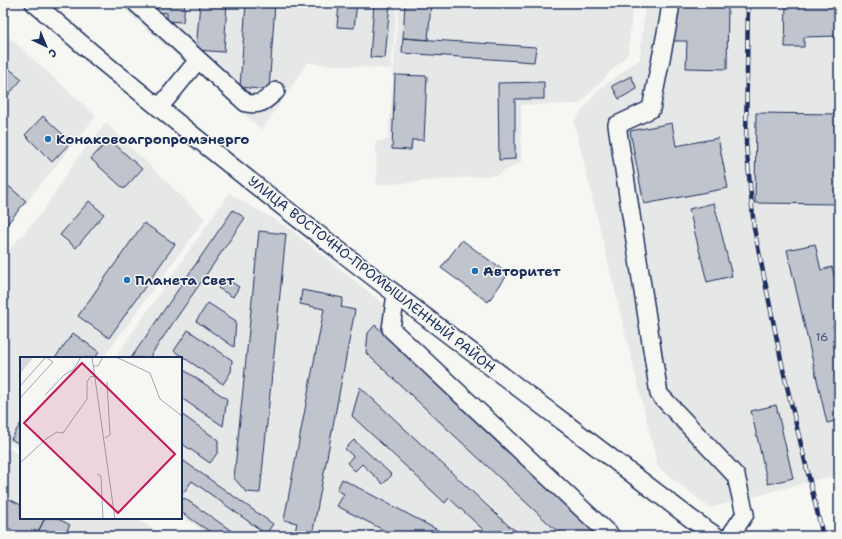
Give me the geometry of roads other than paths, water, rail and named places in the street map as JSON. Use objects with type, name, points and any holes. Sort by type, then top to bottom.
[{"type":"street","name":"УЛИЦА ВОСТОЧНО-ПРОМЫШЛЕННЫЙ РАЙОН","points":[[34,3],[158,108],[247,179],[396,294],[716,536]]},
{"type":"street","points":[[136,3],[246,103],[255,105],[265,101],[276,91]]},
{"type":"street","points":[[671,3],[651,108],[617,125],[659,394],[736,476],[745,514],[730,536]]},
{"type":"street","points":[[158,108],[198,60]]},
{"type":"street","points":[[396,294],[390,329],[612,536]]},
{"type":"railway","points":[[748,3],[746,143],[754,228],[784,374],[823,536]]},
{"type":"place","name":"Конаковоагропромэнерго","points":[[48,139]]},
{"type":"place","name":"Авторитет","points":[[475,271]]},
{"type":"place","name":"Планета Свет","points":[[127,280]]}]
